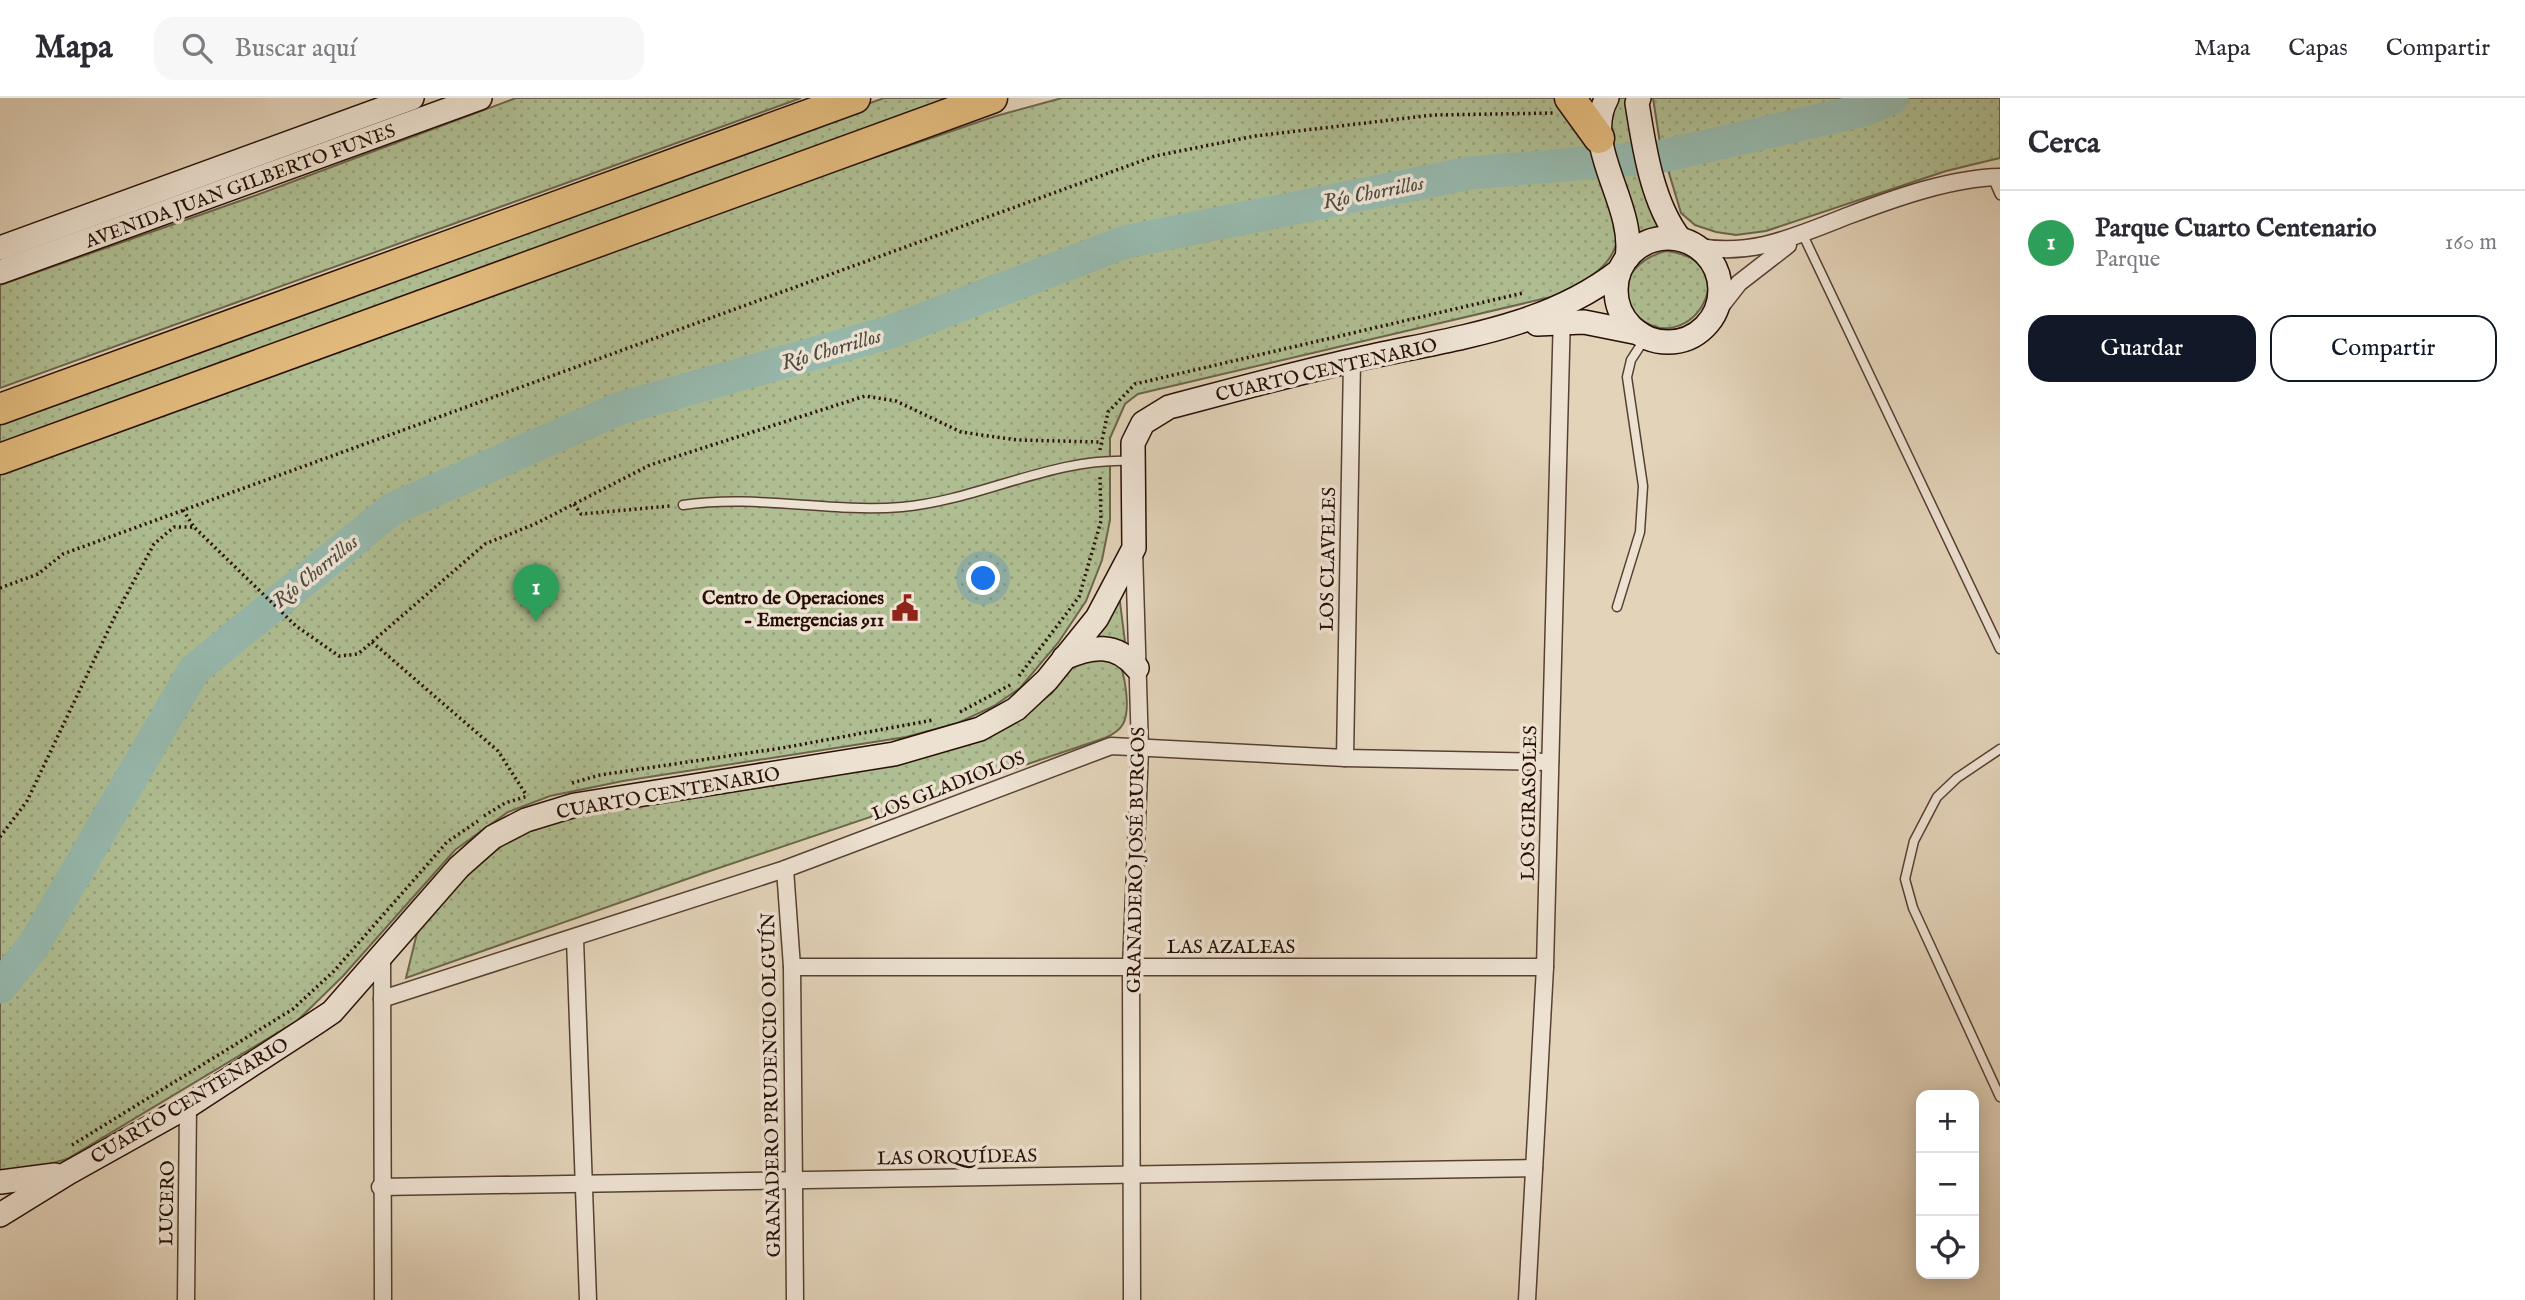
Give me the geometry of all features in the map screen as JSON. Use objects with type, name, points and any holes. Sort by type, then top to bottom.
[{"type":"highway","points":[[0,409],[855,98]]},
{"type":"highway","points":[[0,459],[984,101],[1011,98]]},
{"type":"highway","points":[[1587,103],[1599,138]]},
{"type":"main road","name":"AVENIDA JUAN GILBERTO FUNES","points":[[0,272],[40,245],[412,98]]},
{"type":"main road","name":"AVENIDA JUAN GILBERTO FUNES","points":[[0,248],[40,245],[480,98]]},
{"type":"main road","points":[[1599,138],[1628,226],[1617,302],[1623,316],[1642,335],[1661,341],[1692,336],[1714,315],[1719,300],[1717,273],[1711,260],[1688,242],[1665,213],[1643,142],[1637,103],[1639,98]]},
{"type":"main road","points":[[1623,265],[1650,241],[1688,242]]},
{"type":"main road","name":"CUARTO CENTENARIO","points":[[1143,423],[1168,407],[1352,361],[1562,314],[1623,265]]},
{"type":"main road","name":"CUARTO CENTENARIO","points":[[1562,314],[1642,335]]},
{"type":"main road","name":"GRANADERO JOSÉ BURGOS","points":[[1134,548],[1133,443],[1143,423]]},
{"type":"main road","name":"CUARTO CENTENARIO","points":[[0,1215],[68,1173],[188,1106],[332,1012],[459,867],[493,837],[526,820],[575,805],[894,754],[980,729],[1016,709],[1047,680],[1097,618],[1134,548]]},
{"type":"main road","points":[[1064,658],[1092,648],[1108,648],[1121,652],[1137,668]]},
{"type":"main road","name":"CUARTO CENTENARIO","points":[[0,1182],[32,1181],[68,1173]]},
{"type":"street","points":[[1688,242],[1748,250],[1803,235],[1852,215],[1934,189],[1996,177]]},
{"type":"street","points":[[1714,315],[1754,269],[1803,235]]},
{"type":"street","name":"LOS GIRASOLES","points":[[1527,1300],[1545,967],[1562,314]]},
{"type":"street","name":"LOS CLAVELES","points":[[1345,758],[1352,361]]},
{"type":"street","name":"GRANADERO JOSÉ BURGOS","points":[[1132,1300],[1132,967],[1140,749],[1134,548]]},
{"type":"street","name":"LOS GLADIOLOS","points":[[382,999],[575,939],[785,869],[1111,746],[1345,758],[1550,762]]},
{"type":"street","name":"GRANADERO PRUDENCIO OLGUÍN","points":[[785,869],[792,967],[795,1300]]},
{"type":"street","points":[[575,939],[586,1183],[588,1300]]},
{"type":"street","points":[[382,954],[380,1186],[383,1300]]},
{"type":"street","name":"LAS AZALEAS","points":[[792,967],[1545,967]]},
{"type":"street","name":"LUCERO","points":[[186,1300],[188,1106]]},
{"type":"street","name":"LAS ORQUÍDEAS","points":[[380,1186],[1534,1168]]},
{"type":"lane","points":[[1996,177],[2000,195]]},
{"type":"lane","points":[[1803,235],[2000,649]]},
{"type":"lane","points":[[1617,607],[1640,533],[1643,486],[1627,377],[1642,335]]},
{"type":"lane","points":[[683,505],[717,499],[796,502],[852,508],[904,507],[1100,459],[1132,461]]},
{"type":"lane","points":[[2000,749],[1957,778],[1937,797],[1914,841],[1905,879],[1913,908],[2000,1097]]},
{"type":"path","points":[[0,589],[38,574],[63,554],[1155,156],[1255,136],[1433,115],[1587,103]]},
{"type":"path","points":[[954,716],[1015,682],[1079,597],[1101,521],[1100,443],[1108,412],[1135,384],[1523,293]]},
{"type":"path","points":[[574,504],[581,514],[683,505]]},
{"type":"path","points":[[183,510],[194,527],[233,568],[296,626]]},
{"type":"path","points":[[0,837],[27,801],[116,614],[154,544],[174,527],[194,527]]},
{"type":"path","points":[[372,642],[498,751],[527,796]]},
{"type":"path","points":[[564,786],[600,775],[782,748],[941,718]]},
{"type":"path","points":[[71,1146],[293,1009],[334,971],[447,842],[505,803],[539,793]]},
{"type":"green space","points":[[516,98],[801,98],[0,388],[0,285],[254,196]]},
{"type":"green space","points":[[884,98],[957,98],[0,443],[0,418]]},
{"type":"green space","points":[[1062,98],[1555,98],[1582,127],[1590,143],[1618,227],[1617,241],[1613,253],[1597,272],[1551,297],[1138,394],[1125,404],[1110,438],[1110,520],[1102,560],[1086,601],[1058,643],[1020,688],[994,706],[958,723],[906,737],[623,781],[550,796],[508,812],[455,850],[343,976],[297,1021],[67,1159],[22,1172],[0,1172],[0,473],[787,187],[996,116]]},
{"type":"green space","points":[[1618,98],[1629,98],[1630,133],[1660,229],[1640,237],[1613,150],[1612,115]]},
{"type":"green space","points":[[1653,98],[2000,98],[2000,158],[1946,171],[1766,231],[1736,235],[1716,232],[1695,225],[1681,213],[1660,143]]},
{"type":"green space","points":[[1666,251],[1691,259],[1705,272],[1708,288],[1703,304],[1692,318],[1676,327],[1657,327],[1638,317],[1625,297],[1626,286],[1636,268],[1655,254]]},
{"type":"green space","points":[[1119,594],[1125,642],[1113,639],[1088,643]]},
{"type":"green space","points":[[1082,659],[1117,659],[1122,672],[1127,710],[1123,724],[1108,737],[704,873],[406,978],[417,933],[450,891],[487,856],[518,835],[541,825],[638,803],[777,785],[893,763],[1012,724],[1052,693],[1070,669]]},
{"type":"waterway","name":"Río Chorrillos","points":[[0,987],[34,945],[194,670],[392,509],[618,409],[890,332],[1125,242],[1470,173],[1659,157],[1864,110],[1892,98]]},
{"type":"place","name":"Centro de Operaciones - Emergencias 911","points":[[905,608]]},
{"type":"place","name":"Parque Cuarto Centenario","points":[[536,622]]}]
